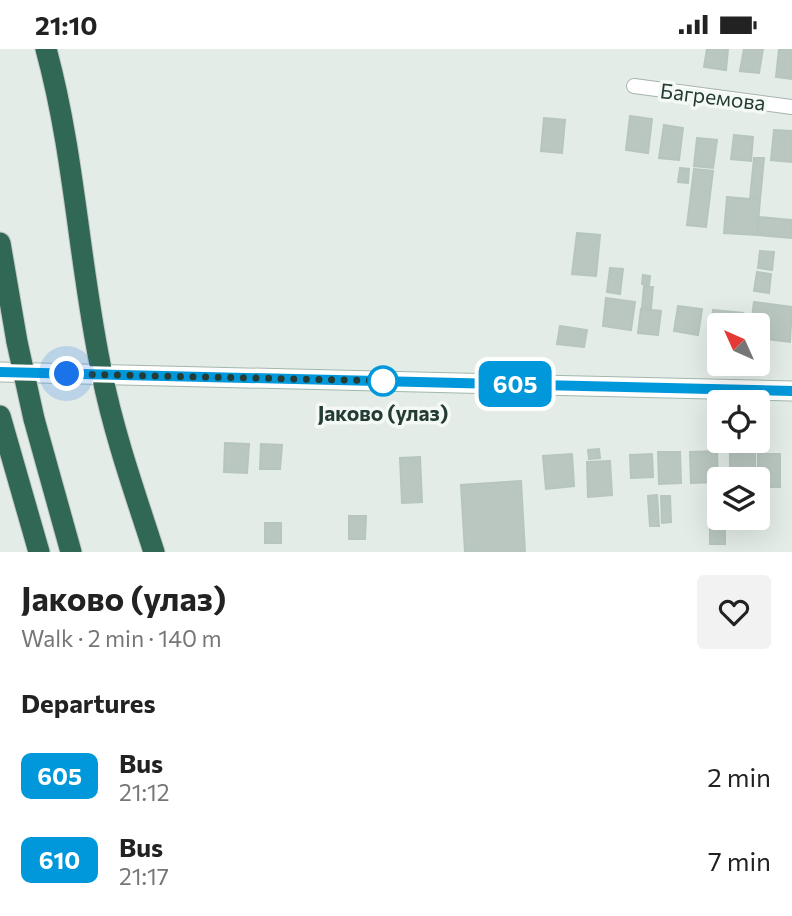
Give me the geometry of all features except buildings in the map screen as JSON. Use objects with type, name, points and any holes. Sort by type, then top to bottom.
[{"type":"highway","points":[[46,49],[59,96],[102,374],[123,456],[155,552]]},
{"type":"highway","points":[[0,243],[34,419],[71,552]]},
{"type":"highway","points":[[1,419],[39,552]]},
{"type":"main road","points":[[0,372],[792,391]]},
{"type":"street","name":"Багремова","points":[[634,86],[792,107]]},
{"type":"bus line","name":"605","points":[[0,372],[792,391]]},
{"type":"place","name":"Јаково (улаз)","points":[[383,381]]},
{"type":"route","points":[[67,374],[391,381],[383,381]]}]
